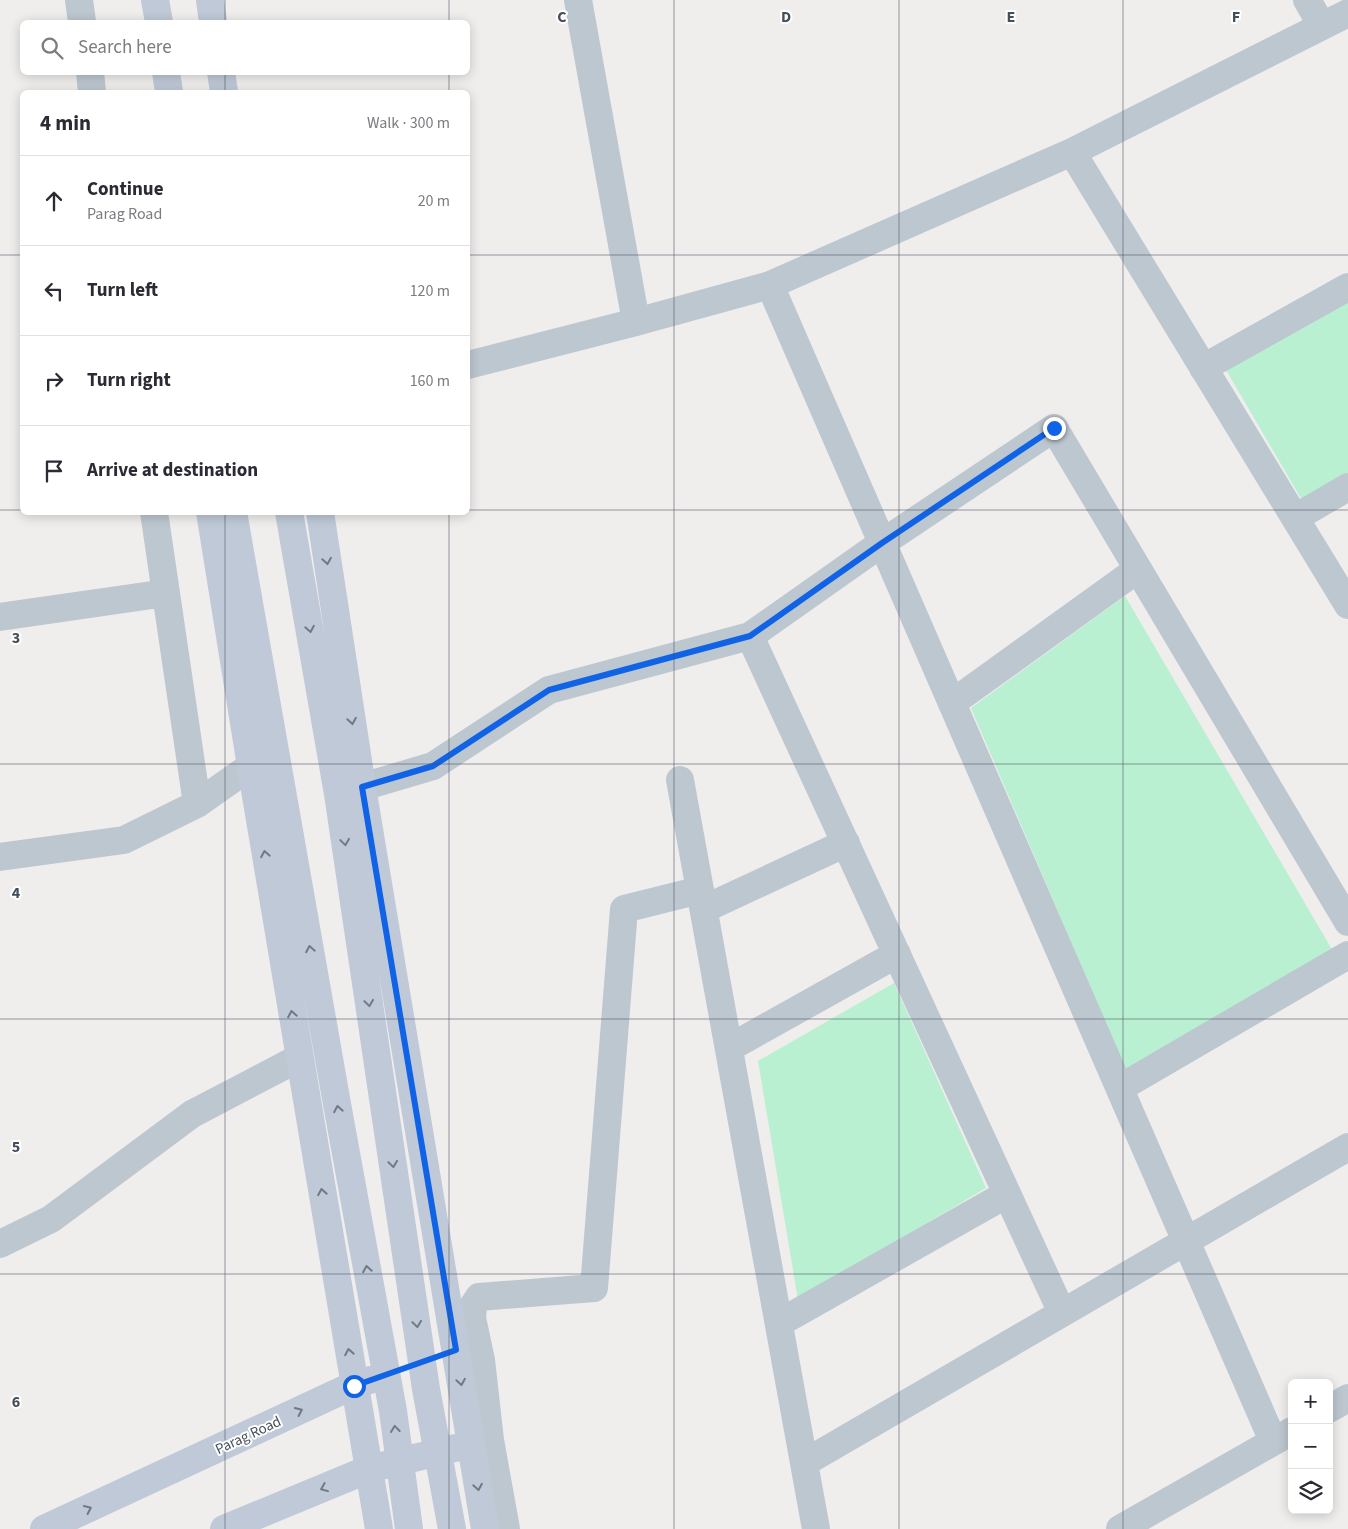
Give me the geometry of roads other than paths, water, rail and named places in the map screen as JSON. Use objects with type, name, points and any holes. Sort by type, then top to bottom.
[{"type":"street","points":[[79,0],[82,20]]},
{"type":"street","points":[[155,0],[158,20]]},
{"type":"street","points":[[210,0],[213,20]]},
{"type":"street","points":[[1308,0],[1322,26]]},
{"type":"street","points":[[586,5],[636,322]]},
{"type":"street","points":[[470,364],[770,285],[1072,152],[1348,13]]},
{"type":"street","points":[[90,75],[92,90]]},
{"type":"street","points":[[166,75],[169,90]]},
{"type":"street","points":[[221,75],[224,90]]},
{"type":"street","points":[[1072,152],[1348,605]]},
{"type":"street","points":[[770,285],[1186,1241],[1283,1436],[1120,1529]]},
{"type":"street","points":[[1203,368],[1348,287]]},
{"type":"street","points":[[362,787],[433,766],[549,690],[750,636],[882,543],[1054,428],[1348,922]]},
{"type":"street","points":[[1295,518],[1348,487]]},
{"type":"street","points":[[154,515],[197,804]]},
{"type":"street","points":[[210,515],[379,1529]]},
{"type":"street","points":[[234,515],[393,1411],[409,1529]]},
{"type":"street","points":[[290,515],[338,794],[426,1389],[452,1529]]},
{"type":"street","points":[[320,515],[362,787],[485,1529]]},
{"type":"street","points":[[952,704],[1138,569]]},
{"type":"street","points":[[0,617],[166,593]]},
{"type":"street","points":[[750,636],[1062,1313]]},
{"type":"street","points":[[0,857],[124,840],[197,804],[251,766]]},
{"type":"street","points":[[680,780],[816,1529]]},
{"type":"street","points":[[506,1529],[490,1440],[481,1360],[472,1318],[472,1306],[479,1297],[594,1288],[624,909],[702,900],[846,842]]},
{"type":"street","points":[[729,1048],[897,954]]},
{"type":"street","points":[[1120,1088],[1348,955]]},
{"type":"street","points":[[0,1244],[51,1219],[192,1114],[300,1058]]},
{"type":"street","points":[[804,1463],[1348,1147]]},
{"type":"street","points":[[779,1323],[1007,1194]]},
{"type":"street","name":"Parag Road","points":[[44,1529],[354,1386],[456,1350]]},
{"type":"street","points":[[1333,1407],[1348,1398]]},
{"type":"street","points":[[224,1529],[369,1469],[470,1445]]}]
